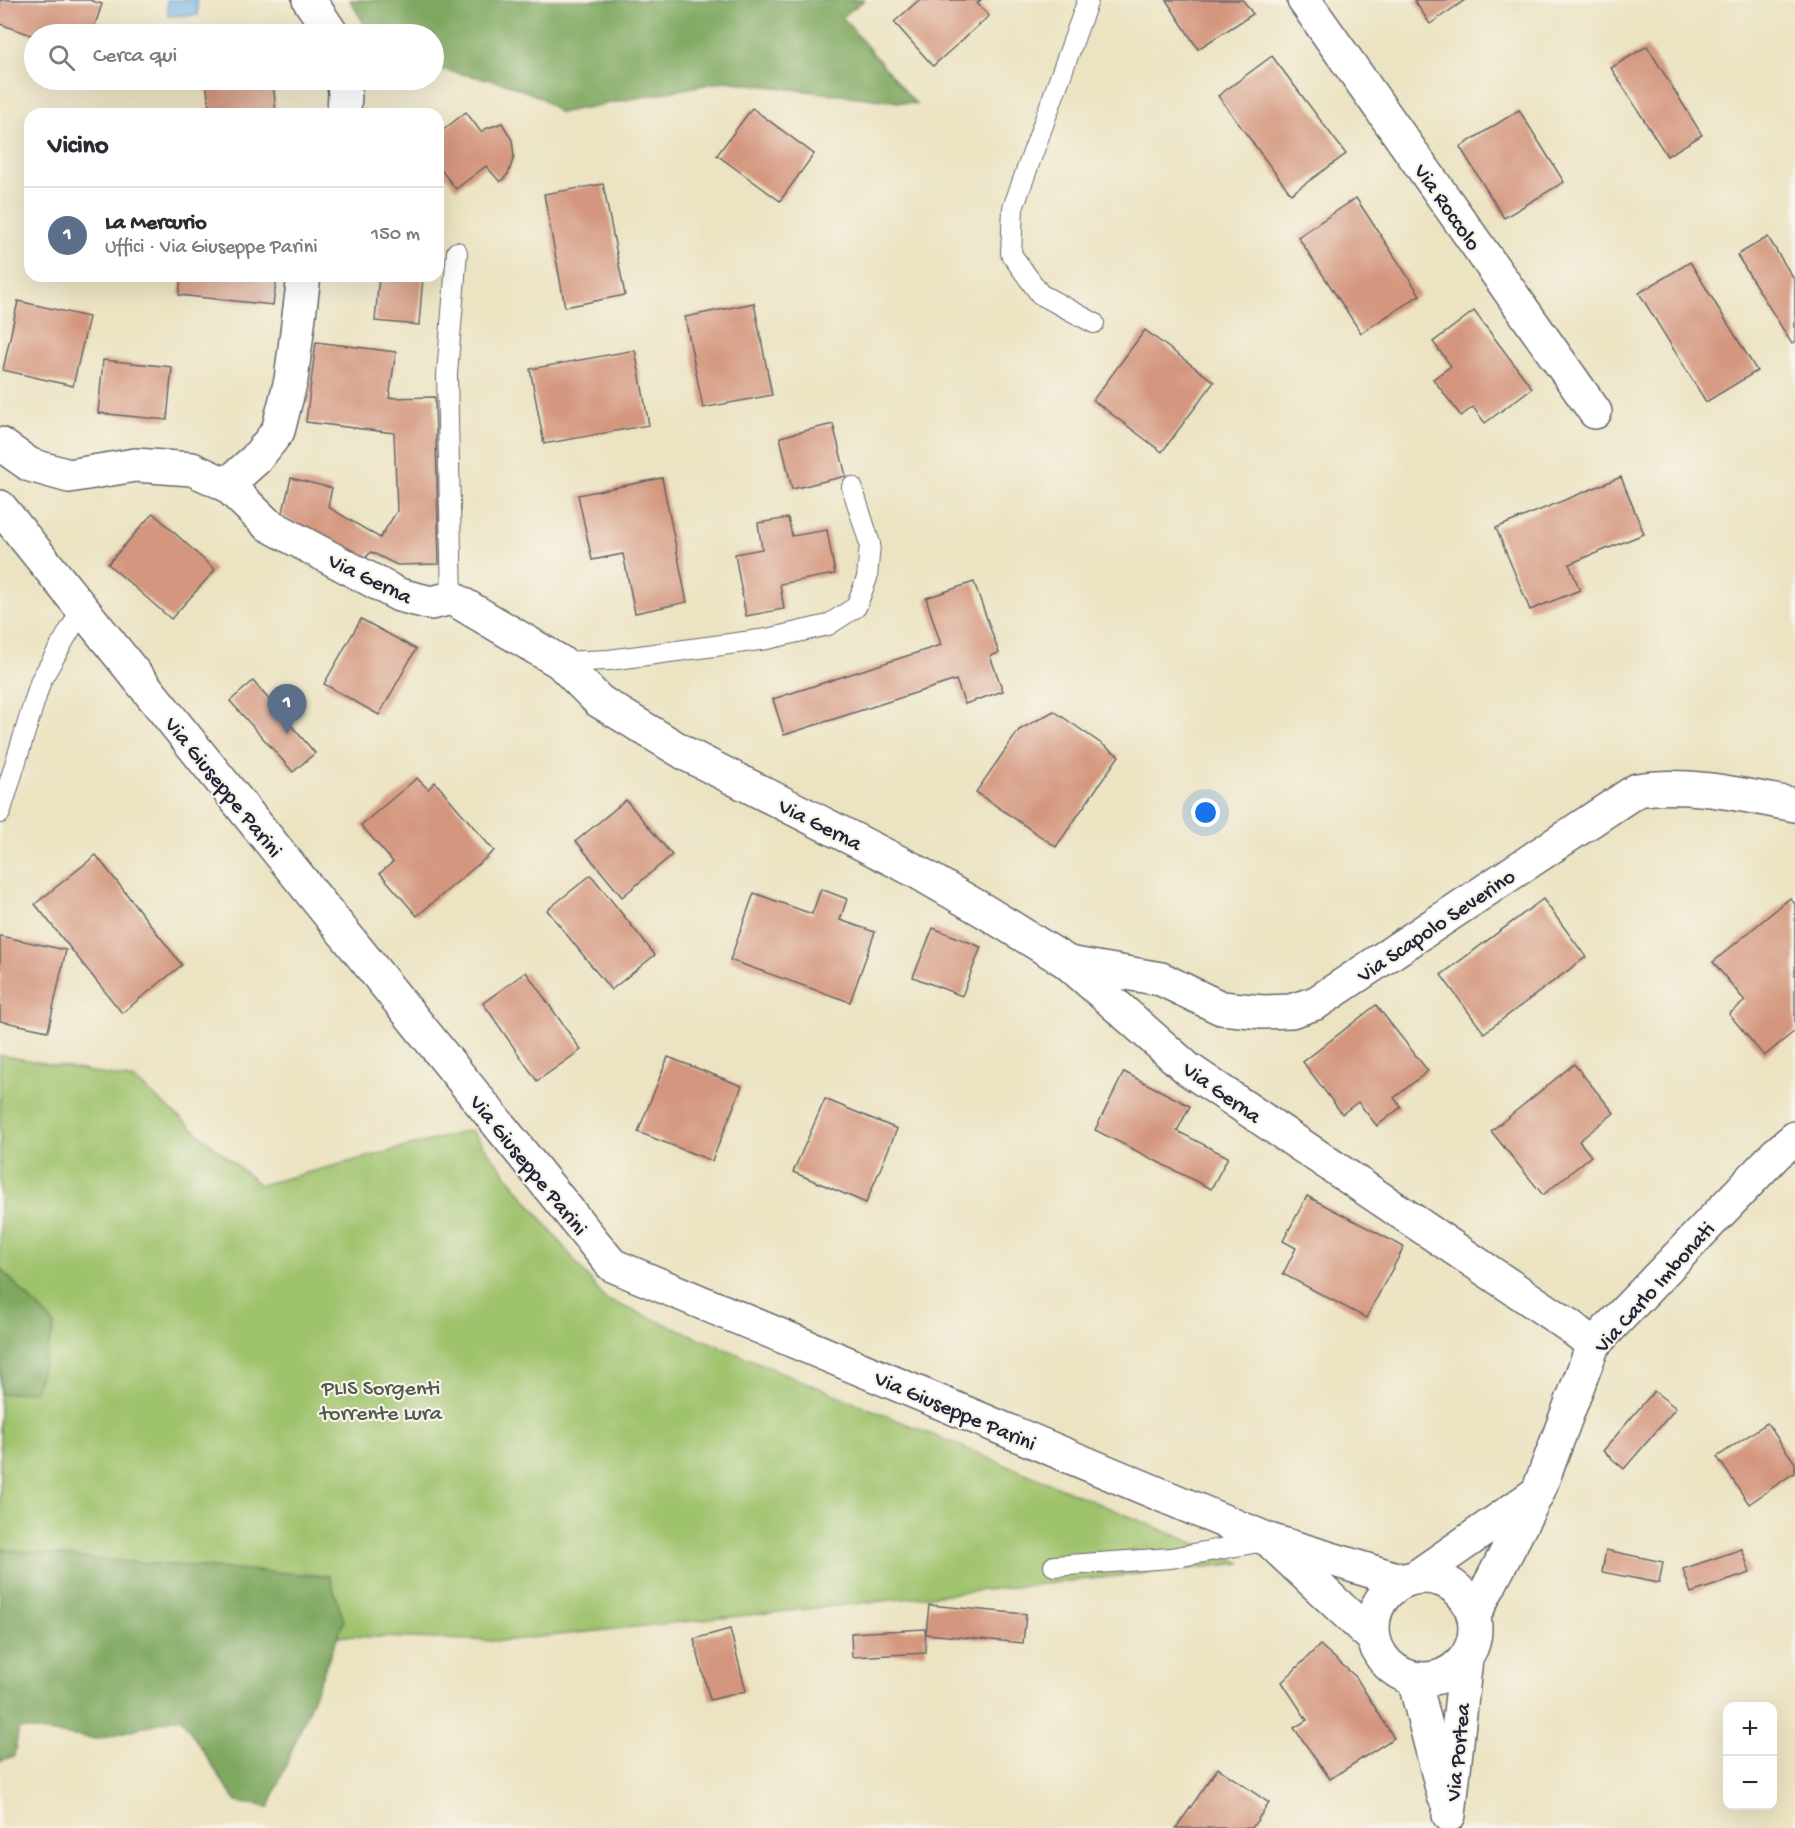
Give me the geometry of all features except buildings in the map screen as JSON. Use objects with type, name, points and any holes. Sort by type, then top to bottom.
[{"type":"street","points":[[309,0],[325,24]]},
{"type":"street","name":"Via Roccolo","points":[[1304,0],[1595,412]]},
{"type":"street","points":[[344,108],[345,90]]},
{"type":"street","points":[[227,485],[256,459],[278,431],[291,380],[303,282]]},
{"type":"street","name":"Via Gerna","points":[[0,444],[30,465],[69,476],[135,465],[192,469],[227,485],[267,524],[399,595],[431,603],[452,598],[560,662],[598,702],[686,754],[914,870],[1067,962],[1188,1069],[1571,1327],[1593,1345]]},
{"type":"street","name":"Via Giuseppe Parini","points":[[0,507],[612,1265],[1269,1540],[1410,1579]]},
{"type":"street","name":"Via Scapolo Severino","points":[[1067,962],[1161,979],[1221,1008],[1263,1012],[1291,1011],[1316,1003],[1637,790],[1662,786],[1689,787],[1795,805]]},
{"type":"street","name":"Via Carlo Imbonati","points":[[1474,1615],[1538,1492],[1593,1345],[1776,1154],[1795,1138]]},
{"type":"street","points":[[1410,1579],[1435,1578],[1452,1585],[1466,1598],[1474,1615],[1475,1638],[1466,1658],[1443,1676],[1414,1679],[1395,1671],[1381,1657],[1373,1638],[1373,1621],[1378,1605],[1389,1591],[1538,1492]]},
{"type":"street","name":"Via Giuseppe Parini","points":[[1269,1540],[1373,1638]]},
{"type":"street","name":"Via Portea","points":[[1450,1821],[1466,1658]]},
{"type":"street","name":"Via Portea","points":[[1414,1679],[1450,1821]]},
{"type":"lane","points":[[1088,0],[1013,208],[1011,254],[1040,294],[1094,323]]},
{"type":"lane","points":[[452,598],[447,374],[457,252]]},
{"type":"lane","points":[[560,662],[609,660],[767,639],[828,625],[856,607],[867,578],[870,544],[852,487]]},
{"type":"lane","points":[[0,813],[41,680],[82,609]]},
{"type":"lane","points":[[1054,1566],[1171,1558],[1269,1540]]},
{"type":"green space","points":[[350,0],[864,0],[842,17],[916,104],[725,81],[559,113],[542,98],[505,83],[444,70],[444,24],[364,24]]},
{"type":"green space","name":"PLIS Sorgenti torrente Lura","points":[[0,1055],[135,1080],[260,1185],[471,1130],[605,1299],[1242,1563],[502,1641],[0,1625]]},
{"type":"green space","points":[[0,1268],[55,1325],[35,1391],[0,1394]]},
{"type":"green space","points":[[0,1549],[103,1560],[329,1576],[344,1621],[269,1807],[236,1802],[181,1717],[97,1739],[19,1728],[14,1756],[0,1761]]},
{"type":"water","points":[[167,0],[197,0],[198,15],[168,16]]},
{"type":"place","name":"La Mercurio","points":[[287,734]]}]
